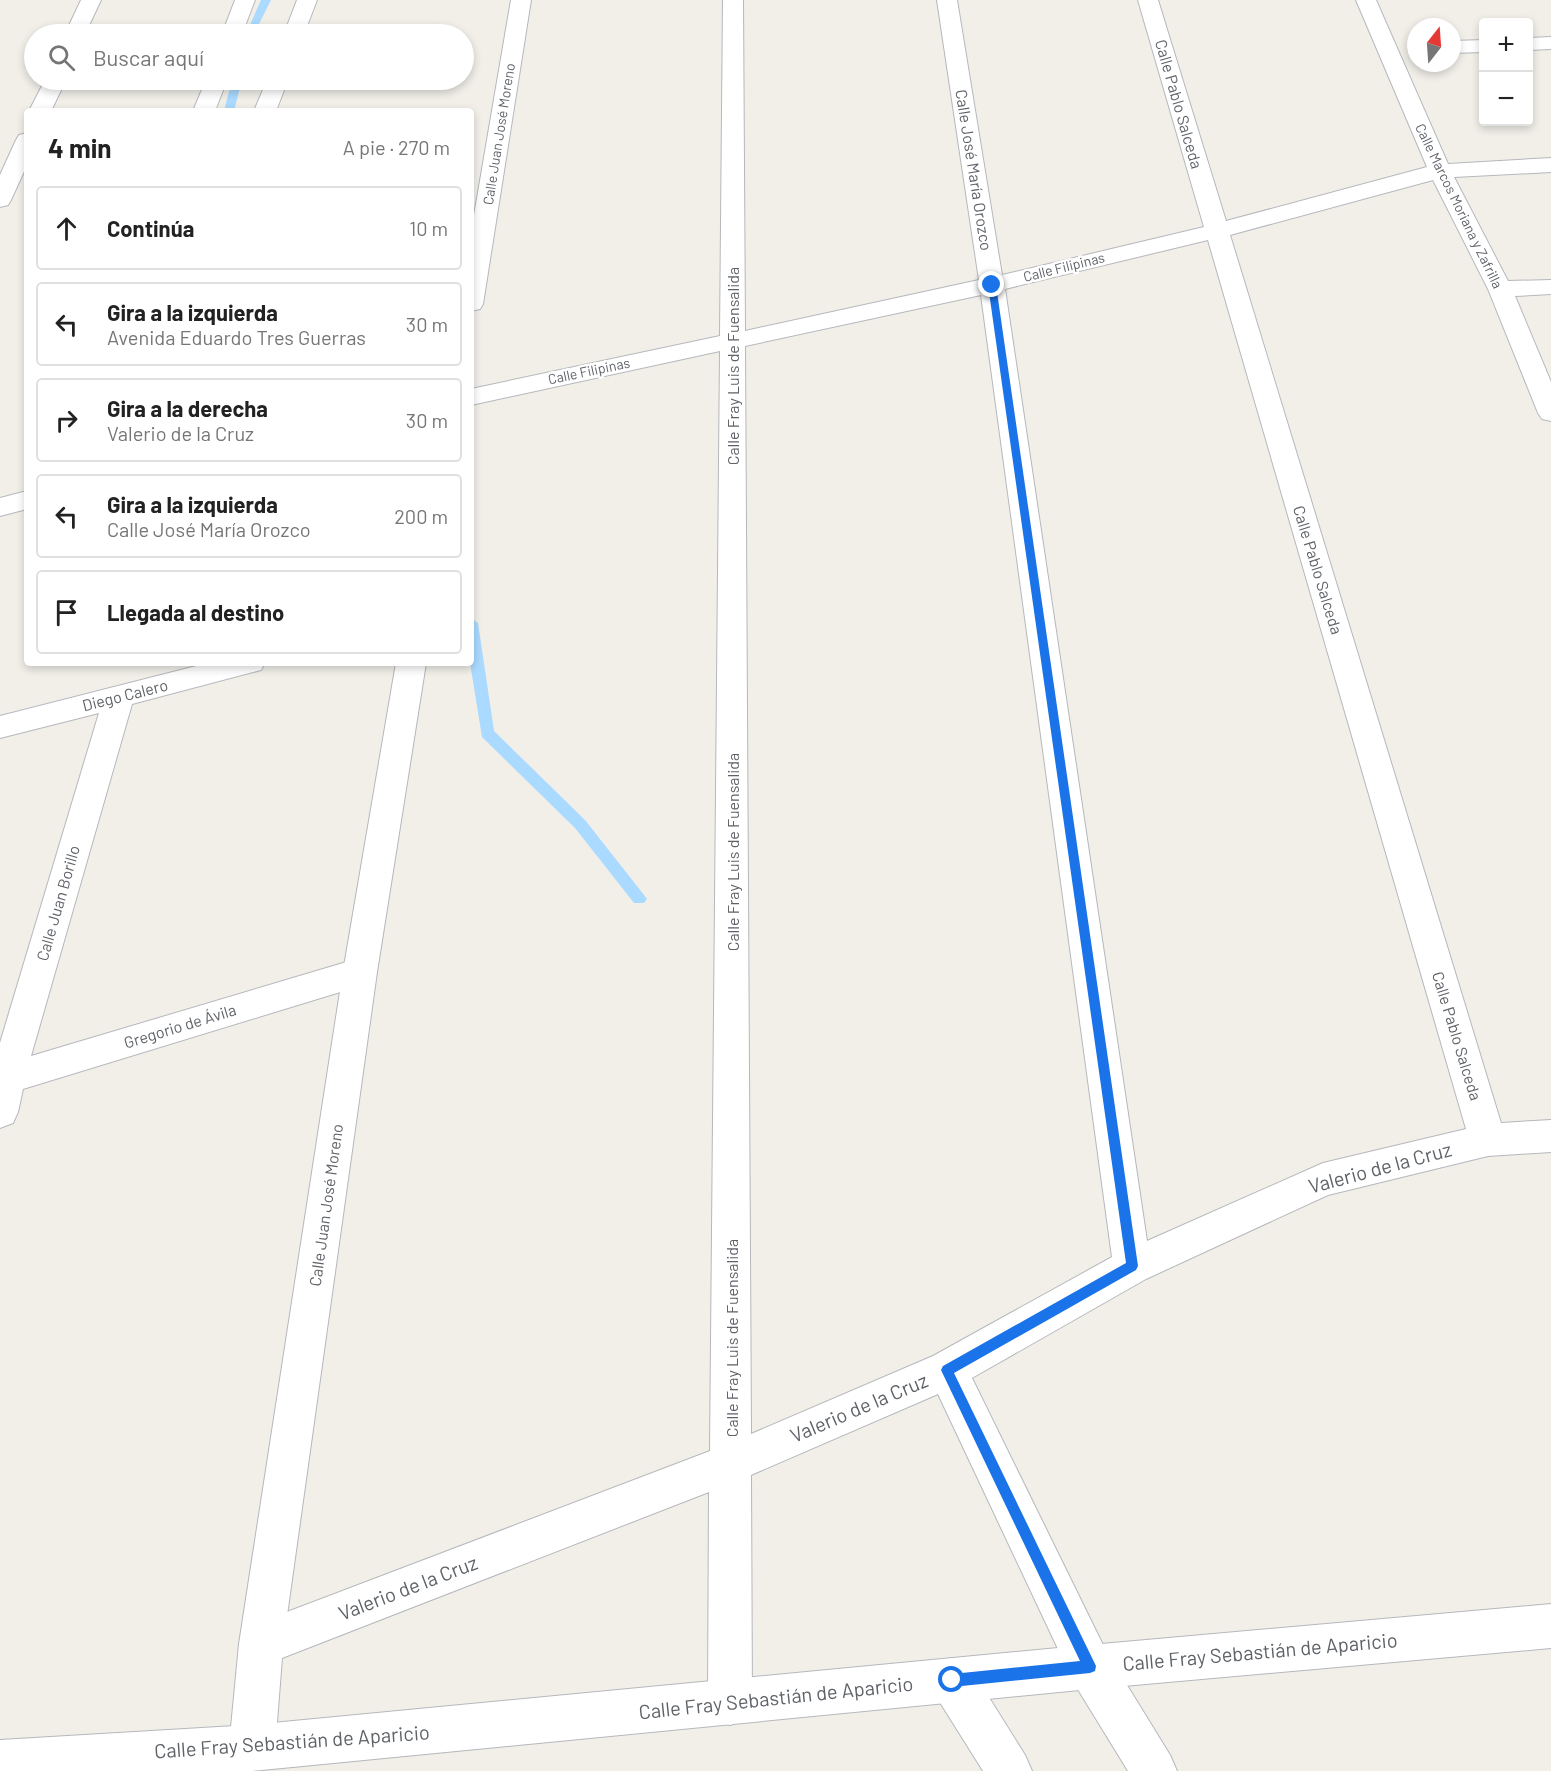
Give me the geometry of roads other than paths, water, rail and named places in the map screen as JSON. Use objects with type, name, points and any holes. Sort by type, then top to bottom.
[{"type":"street","points":[[80,24],[91,0]]},
{"type":"street","points":[[236,24],[245,0]]},
{"type":"street","points":[[298,24],[307,0]]},
{"type":"street","name":"Calle Juan José Moreno","points":[[474,286],[521,0]]},
{"type":"street","name":"Calle Fray Luis de Fuensalida","points":[[730,1703],[734,0]]},
{"type":"street","name":"Calle José María Orozco","points":[[947,0],[992,285],[1132,1266]]},
{"type":"street","name":"Calle Pablo Salceda","points":[[1148,0],[1488,1140]]},
{"type":"street","name":"Calle Marcos Moriana y Zafrilla","points":[[1366,0],[1396,48],[1440,171],[1500,289],[1551,413]]},
{"type":"street","points":[[1533,44],[1551,43]]},
{"type":"street","points":[[1461,47],[1479,46]]},
{"type":"street","points":[[41,108],[50,90]]},
{"type":"street","points":[[205,108],[212,90]]},
{"type":"street","points":[[266,108],[273,90]]},
{"type":"street","points":[[0,200],[24,148]]},
{"type":"street","name":"Calle Filipinas","points":[[474,396],[992,285],[1216,231],[1440,171],[1551,165]]},
{"type":"street","points":[[1500,289],[1551,287]]},
{"type":"street","points":[[0,507],[24,501]]},
{"type":"street","name":"Diego Calero","points":[[0,727],[238,666]]},
{"type":"street","name":"Calle Juan José Moreno","points":[[252,1748],[261,1644],[360,972],[411,666]]},
{"type":"street","name":"Calle Juan Borillo","points":[[2,1091],[119,696]]},
{"type":"street","name":"Gregorio de Ávila","points":[[2,1091],[360,972]]},
{"type":"street","name":"Valerio de la Cruz","points":[[261,1644],[732,1463],[947,1370],[1132,1266],[1323,1180],[1488,1140],[1551,1136]]},
{"type":"street","points":[[947,1370],[1090,1666],[1154,1771]]},
{"type":"street","name":"Calle Fray Sebastián de Aparicio","points":[[0,1763],[115,1763],[1090,1666],[1551,1626]]},
{"type":"street","points":[[952,1680],[1010,1771]]},
{"type":"waterway","points":[[255,24],[266,0]]},
{"type":"waterway","points":[[230,108],[234,90]]},
{"type":"waterway","points":[[474,644],[487,733],[580,824],[639,899]]}]
